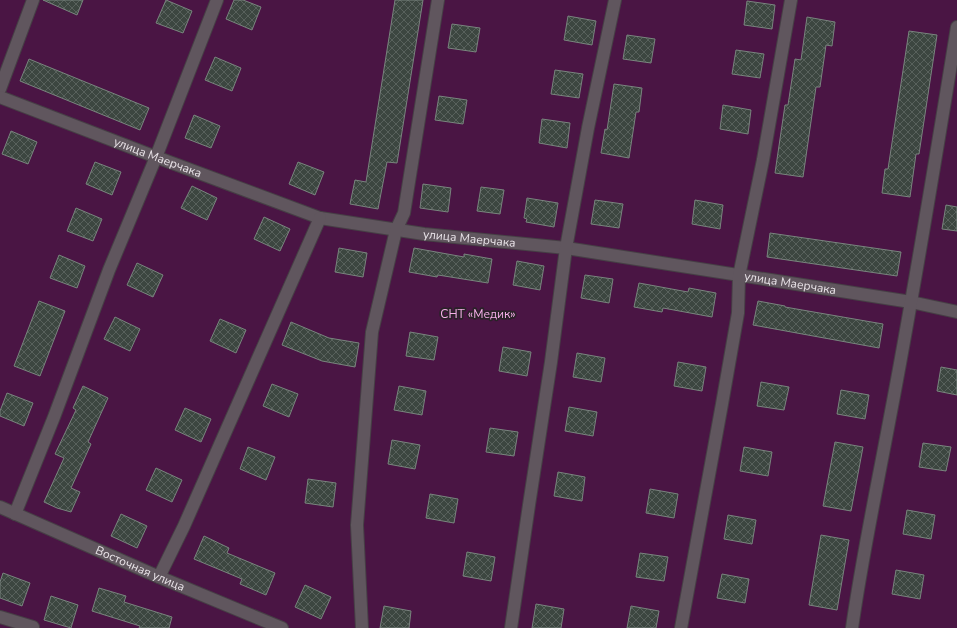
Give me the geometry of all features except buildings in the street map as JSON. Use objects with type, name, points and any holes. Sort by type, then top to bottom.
[{"type":"street","points":[[0,89],[33,0]]},
{"type":"street","points":[[15,514],[109,270],[156,157],[217,0]]},
{"type":"street","points":[[362,628],[357,525],[372,332],[396,230],[404,212],[438,0]]},
{"type":"street","points":[[511,628],[551,362],[566,248],[588,128],[615,0]]},
{"type":"street","points":[[681,628],[738,313],[739,276],[763,160],[791,0]]},
{"type":"street","points":[[852,628],[860,572],[911,302],[957,27]]},
{"type":"street","name":"улица Маерчака","points":[[0,97],[320,218],[424,234],[566,248],[911,302],[957,312]]},
{"type":"street","points":[[159,577],[187,519],[320,218]]},
{"type":"street","name":"Восточная улица","points":[[0,507],[159,577],[282,628]]},
{"type":"street","points":[[0,617],[33,626]]},
{"type":"green space","name":"СНТ «Медик»","points":[[0,0],[957,0],[957,628],[0,628]]}]
